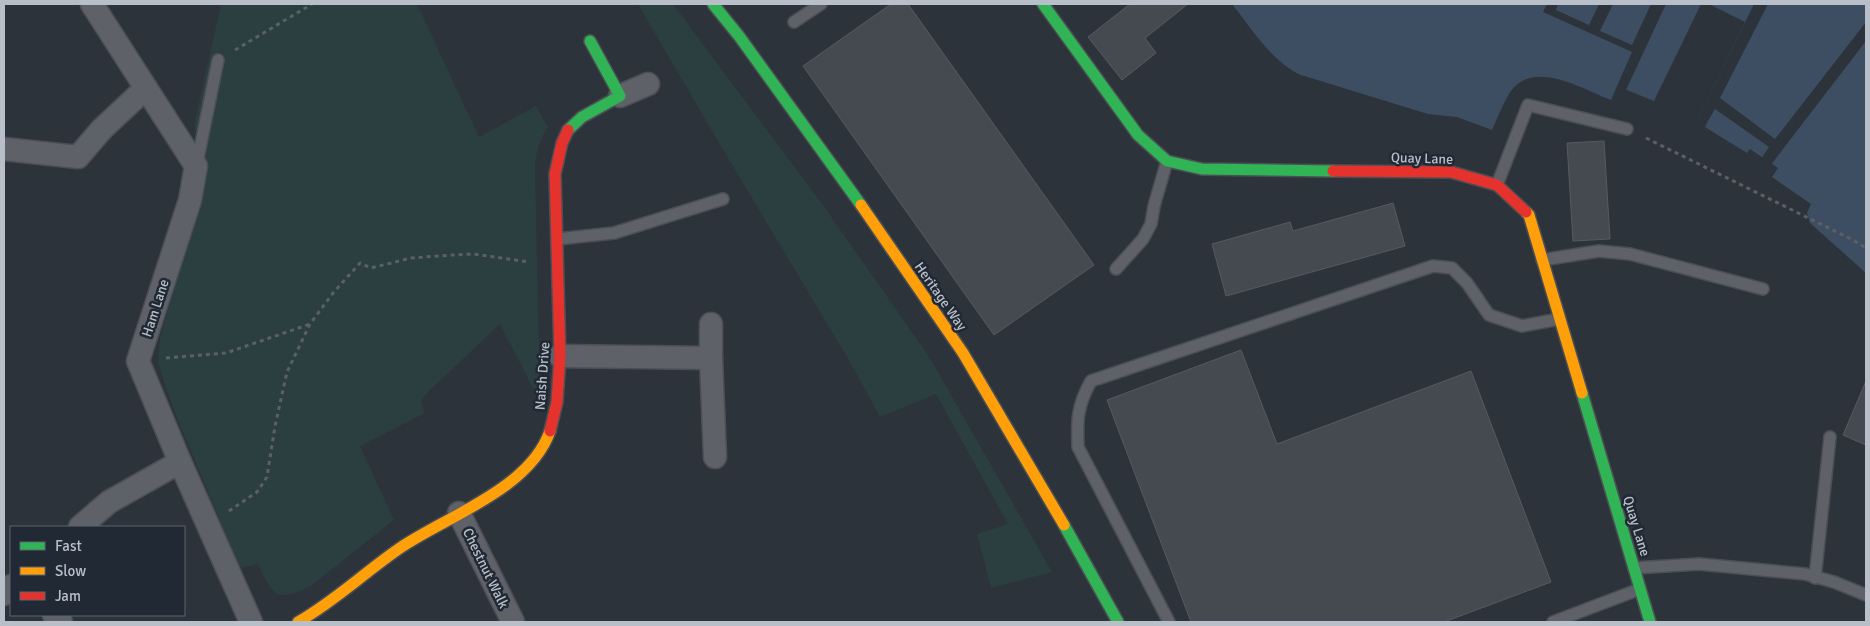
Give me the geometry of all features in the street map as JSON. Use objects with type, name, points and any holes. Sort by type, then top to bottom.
[{"type":"street","points":[[92,4],[196,166]]},
{"type":"street","name":"Heritage Way","points":[[713,4],[739,36],[963,353],[1067,530],[1118,622]]},
{"type":"street","name":"Quay Lane","points":[[1043,4],[1138,135],[1167,161],[1202,169],[1451,172],[1497,185],[1529,215],[1650,622]]},
{"type":"street","points":[[590,41],[620,96],[648,84]]},
{"type":"street","points":[[4,149],[78,157],[102,129],[146,88]]},
{"type":"street","name":"Naish Drive","points":[[298,622],[347,591],[413,540],[517,476],[541,450],[549,434],[554,417],[560,356],[555,174],[559,148],[564,134],[578,118],[620,96]]},
{"type":"street","name":"Ham Lane","points":[[138,361],[190,200],[196,166]]},
{"type":"street","points":[[711,324],[715,457]]},
{"type":"street","points":[[560,356],[711,358]]},
{"type":"street","points":[[138,361],[250,622]]},
{"type":"street","points":[[81,526],[109,502],[180,462]]},
{"type":"street","name":"Chestnut Walk","points":[[459,513],[513,622]]},
{"type":"lane","points":[[794,22],[821,4]]},
{"type":"lane","points":[[196,166],[218,60]]},
{"type":"lane","points":[[1497,185],[1528,105],[1627,128]]},
{"type":"lane","points":[[1116,269],[1143,239],[1150,224],[1167,161]]},
{"type":"lane","points":[[557,240],[614,233],[723,199]]},
{"type":"lane","points":[[1542,260],[1599,251],[1630,254],[1764,289]]},
{"type":"lane","points":[[1169,622],[1078,448],[1078,420],[1081,398],[1090,381],[1433,266],[1452,268],[1467,283],[1489,315],[1522,326],[1559,319]]},
{"type":"lane","points":[[1816,578],[1830,437]]},
{"type":"lane","points":[[1634,568],[1699,564],[1804,574],[1834,582],[1866,595]]},
{"type":"lane","points":[[1553,622],[1641,589]]},
{"type":"path","points":[[218,60],[312,4]]},
{"type":"path","points":[[1627,128],[1866,248]]},
{"type":"path","points":[[206,521],[234,509],[257,492],[267,477],[275,426],[287,372],[310,324],[333,293],[360,263],[371,268],[412,258],[466,254],[518,261],[557,262]]},
{"type":"path","points":[[138,361],[226,353],[310,324]]},
{"type":"shaded area","points":[[221,4],[417,4],[479,137],[536,106],[548,127],[542,136],[535,166],[540,402],[500,324],[425,395],[421,402],[425,413],[360,446],[394,520],[311,586],[283,595],[272,590],[258,564],[240,568],[177,418],[158,362],[160,338],[180,269],[204,167],[204,155],[194,126]]},
{"type":"shaded area","points":[[638,4],[673,4],[825,208],[935,367],[1052,572],[991,588],[977,534],[1008,524],[936,394],[880,417],[850,362]]},
{"type":"water","points":[[1232,4],[1701,4],[1654,101],[1617,86],[1611,100],[1559,79],[1532,77],[1521,82],[1511,91],[1492,130],[1457,117],[1428,114],[1301,75],[1280,62],[1271,53]]},
{"type":"water","points":[[1709,4],[1866,4],[1866,273],[1810,223],[1807,213],[1811,204],[1772,177],[1778,168],[1750,149],[1747,153],[1705,127],[1708,121],[1699,117],[1745,22]]},
{"type":"pier","points":[[1547,4],[1558,4],[1556,10],[1589,25],[1599,4],[1613,4],[1600,31],[1632,45],[1651,4],[1666,4],[1626,90],[1617,86],[1632,52],[1543,12]]},
{"type":"pier","points":[[1754,4],[1768,4],[1720,98],[1775,139],[1866,22],[1866,41],[1770,166],[1761,159],[1769,147],[1715,109],[1708,121],[1699,117]]},
{"type":"building","points":[[891,4],[908,4],[1094,265],[994,335],[803,66]]},
{"type":"building","points":[[1130,4],[1188,4],[1145,38],[1156,53],[1122,80],[1088,37]]},
{"type":"building","points":[[1604,141],[1610,239],[1573,241],[1567,143]]},
{"type":"building","points":[[1393,203],[1405,246],[1226,296],[1212,244],[1290,222],[1293,231]]},
{"type":"building","points":[[1241,350],[1277,444],[1471,371],[1551,582],[1444,622],[1191,622],[1107,400]]},
{"type":"building","points":[[1866,381],[1866,445],[1843,435]]},
{"type":"traffic: fast","points":[[713,4],[739,36],[861,205]]},
{"type":"traffic: fast","points":[[1043,4],[1138,135],[1167,161],[1202,169],[1333,171]]},
{"type":"traffic: fast","points":[[568,130],[582,117],[620,96],[590,41]]},
{"type":"traffic: fast","points":[[1582,393],[1650,622]]},
{"type":"traffic: fast","points":[[1064,525],[1118,622]]},
{"type":"traffic: slow","points":[[861,205],[963,353],[1064,525]]},
{"type":"traffic: slow","points":[[1526,212],[1529,215],[1582,393]]},
{"type":"traffic: slow","points":[[298,622],[325,605],[400,548],[506,485],[525,469],[540,451],[550,431]]},
{"type":"traffic: jam","points":[[550,431],[557,402],[560,356],[555,174],[562,143],[568,130]]},
{"type":"traffic: jam","points":[[1333,171],[1451,172],[1497,185],[1526,212]]}]
